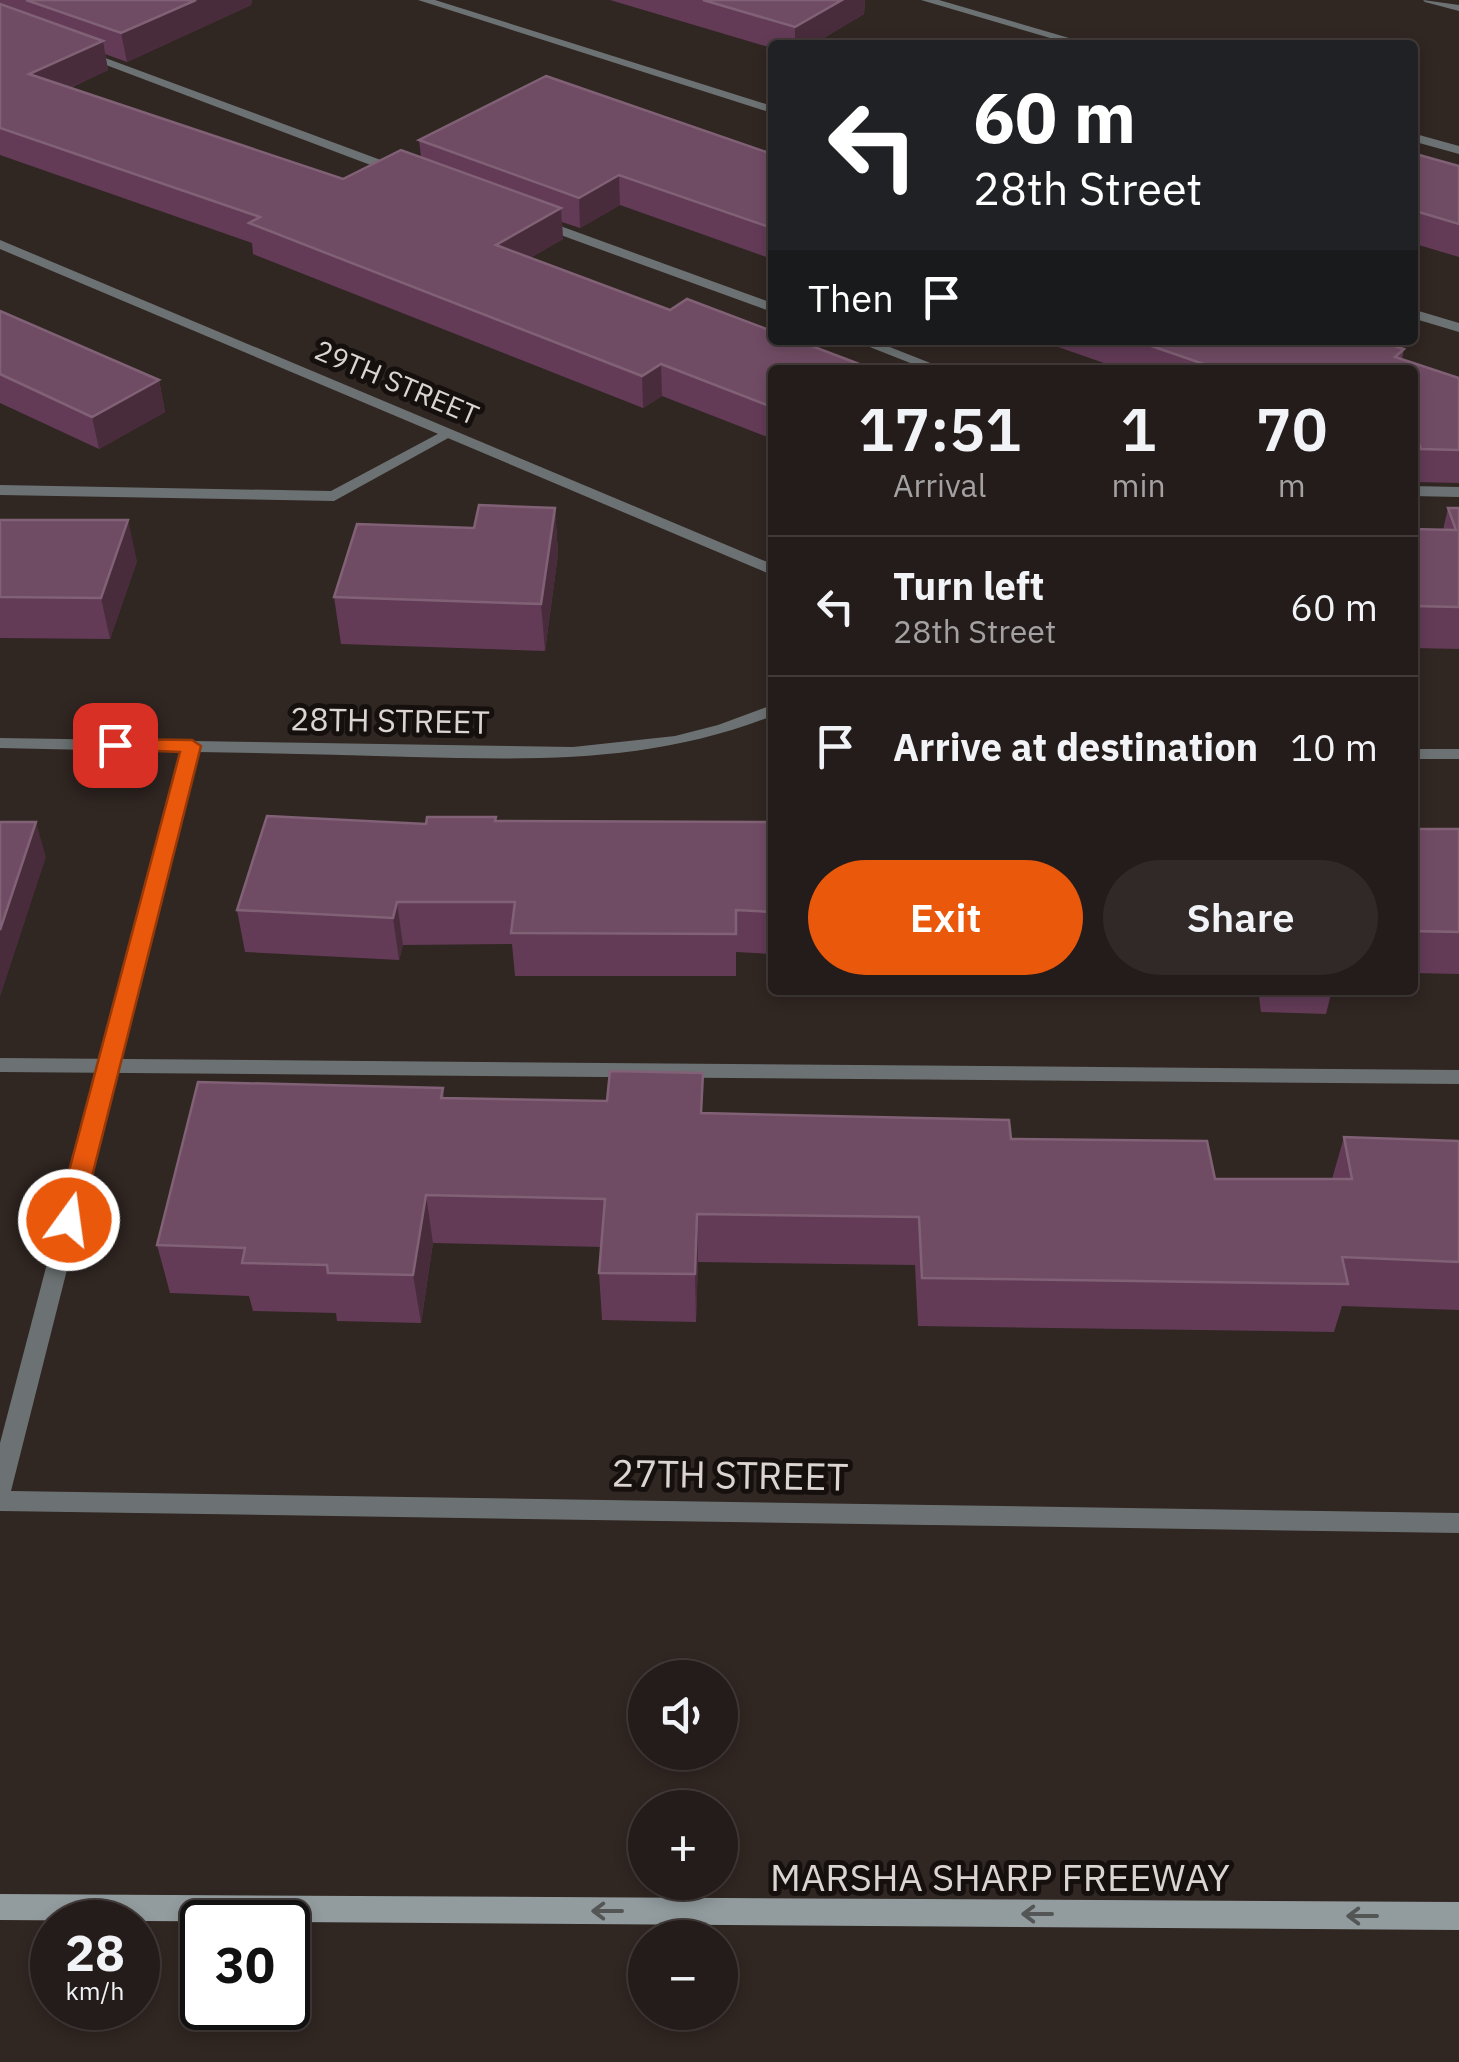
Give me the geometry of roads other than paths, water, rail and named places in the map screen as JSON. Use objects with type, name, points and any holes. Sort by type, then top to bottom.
[{"type":"main road","name":"MARSHA SHARP FREEWAY","points":[[0,1907],[1459,1916]]},
{"type":"street","points":[[424,0],[768,109]]},
{"type":"street","points":[[927,0],[1068,40]]},
{"type":"street","points":[[1429,0],[1459,8]]},
{"type":"street","points":[[73,49],[420,179]]},
{"type":"street","points":[[1418,139],[1459,150]]},
{"type":"street","points":[[531,220],[768,307]]},
{"type":"street","name":"29TH STREET","points":[[0,244],[768,568]]},
{"type":"street","points":[[1418,315],[1459,328]]},
{"type":"street","points":[[873,345],[927,365]]},
{"type":"street","points":[[0,490],[334,496],[447,433]]},
{"type":"street","points":[[1418,492],[1459,492]]},
{"type":"street","name":"28TH STREET","points":[[0,743],[576,753],[673,741],[744,723],[768,712]]},
{"type":"street","points":[[0,1489],[192,746]]},
{"type":"street","points":[[1418,754],[1459,754]]},
{"type":"street","points":[[0,1065],[1459,1076]]},
{"type":"street","name":"27TH STREET","points":[[0,1501],[1459,1523]]}]
